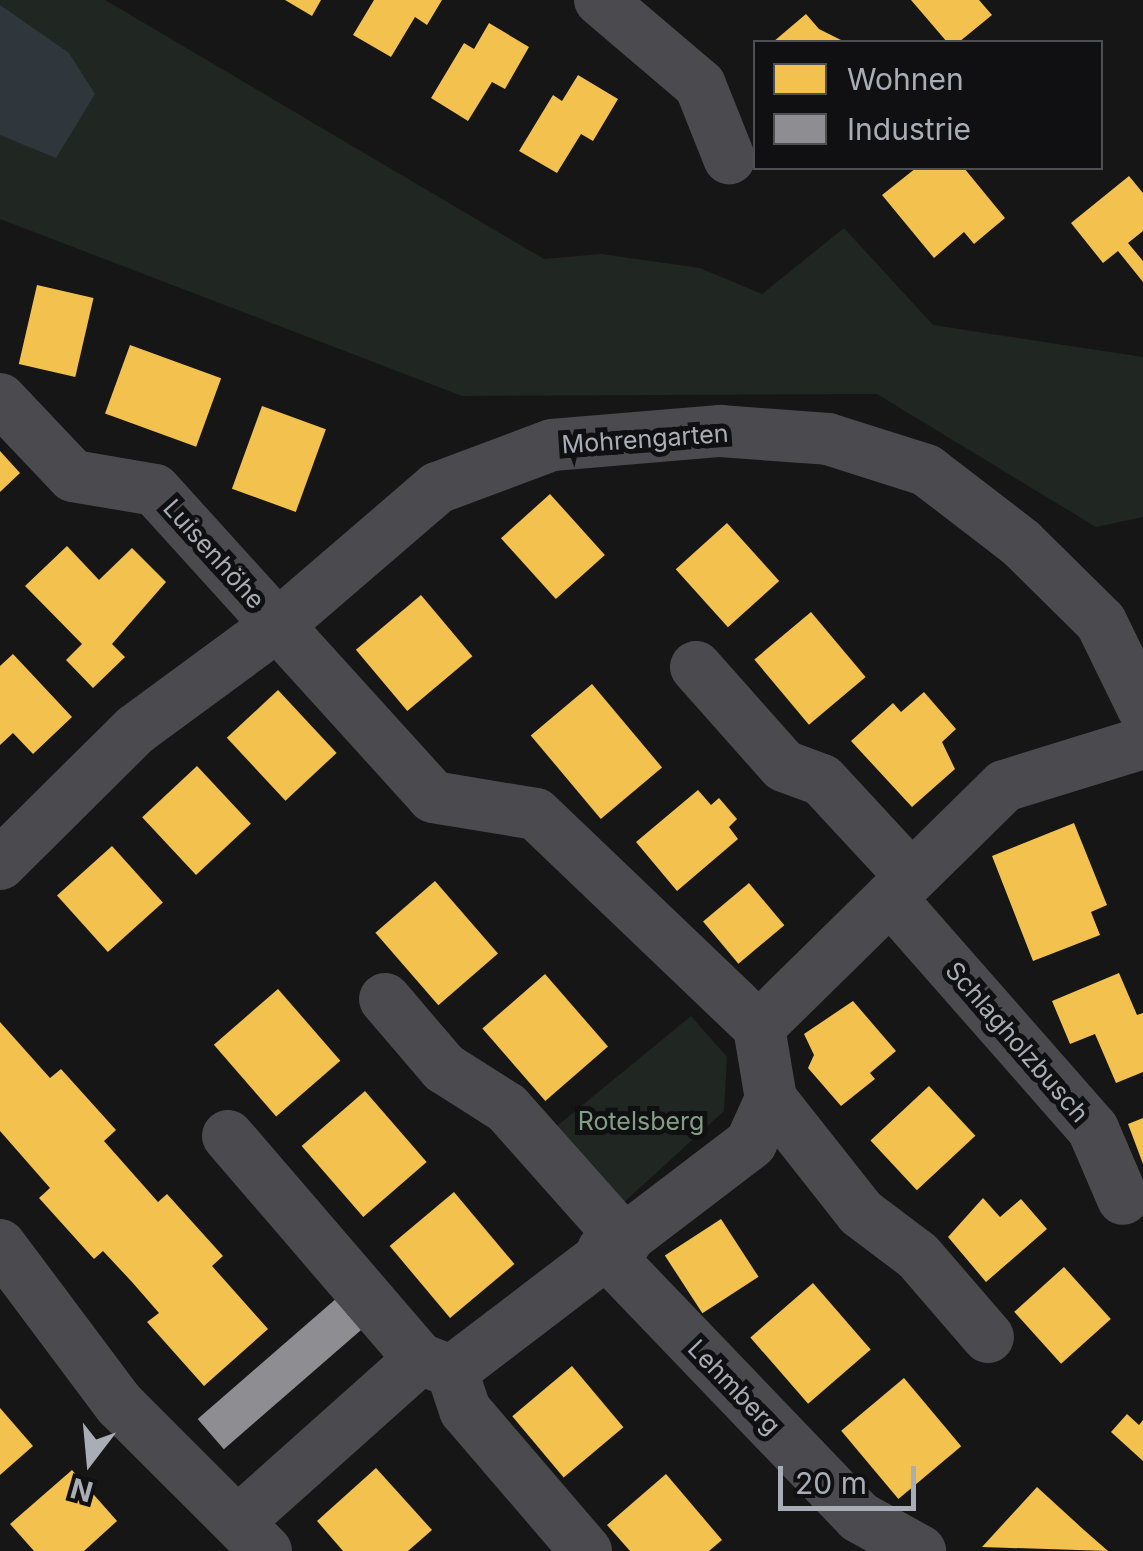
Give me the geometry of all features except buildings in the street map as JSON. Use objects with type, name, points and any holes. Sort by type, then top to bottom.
[{"type":"street","points":[[600,0],[700,85],[730,158]]},
{"type":"street","name":"Luisenhöhe","points":[[0,399],[73,476],[156,490],[278,625]]},
{"type":"street","name":"Mohrengarten","points":[[0,864],[135,730],[278,625],[438,488],[552,444],[720,430],[828,439],[926,470],[1020,543],[1101,622],[1143,708]]},
{"type":"street","points":[[278,625],[434,797],[536,814],[759,1027],[771,1099],[861,1212],[918,1256],[988,1337]]},
{"type":"street","name":"Schlagholzbusch","points":[[696,667],[784,766],[822,780],[901,887],[1094,1129],[1124,1199]]},
{"type":"street","points":[[759,1027],[1004,786],[1143,743]]},
{"type":"street","points":[[385,998],[444,1068],[506,1108],[614,1246]]},
{"type":"street","points":[[0,1244],[119,1404],[253,1535],[436,1365],[614,1246],[751,1143],[771,1099]]},
{"type":"street","points":[[228,1136],[436,1365],[465,1410],[586,1551]]},
{"type":"street","name":"Lehmberg","points":[[614,1246],[860,1517],[920,1551]]},
{"type":"green space","points":[[0,0],[105,0],[544,259],[601,254],[700,268],[762,294],[844,228],[933,325],[1143,357],[1143,517],[1096,527],[877,394],[462,396],[0,219]]},
{"type":"green space","name":"Rotelsberg","points":[[691,1016],[727,1057],[724,1111],[621,1205],[552,1130]]},
{"type":"shaded area","points":[[0,5],[69,53],[95,94],[56,158],[0,135]]}]
